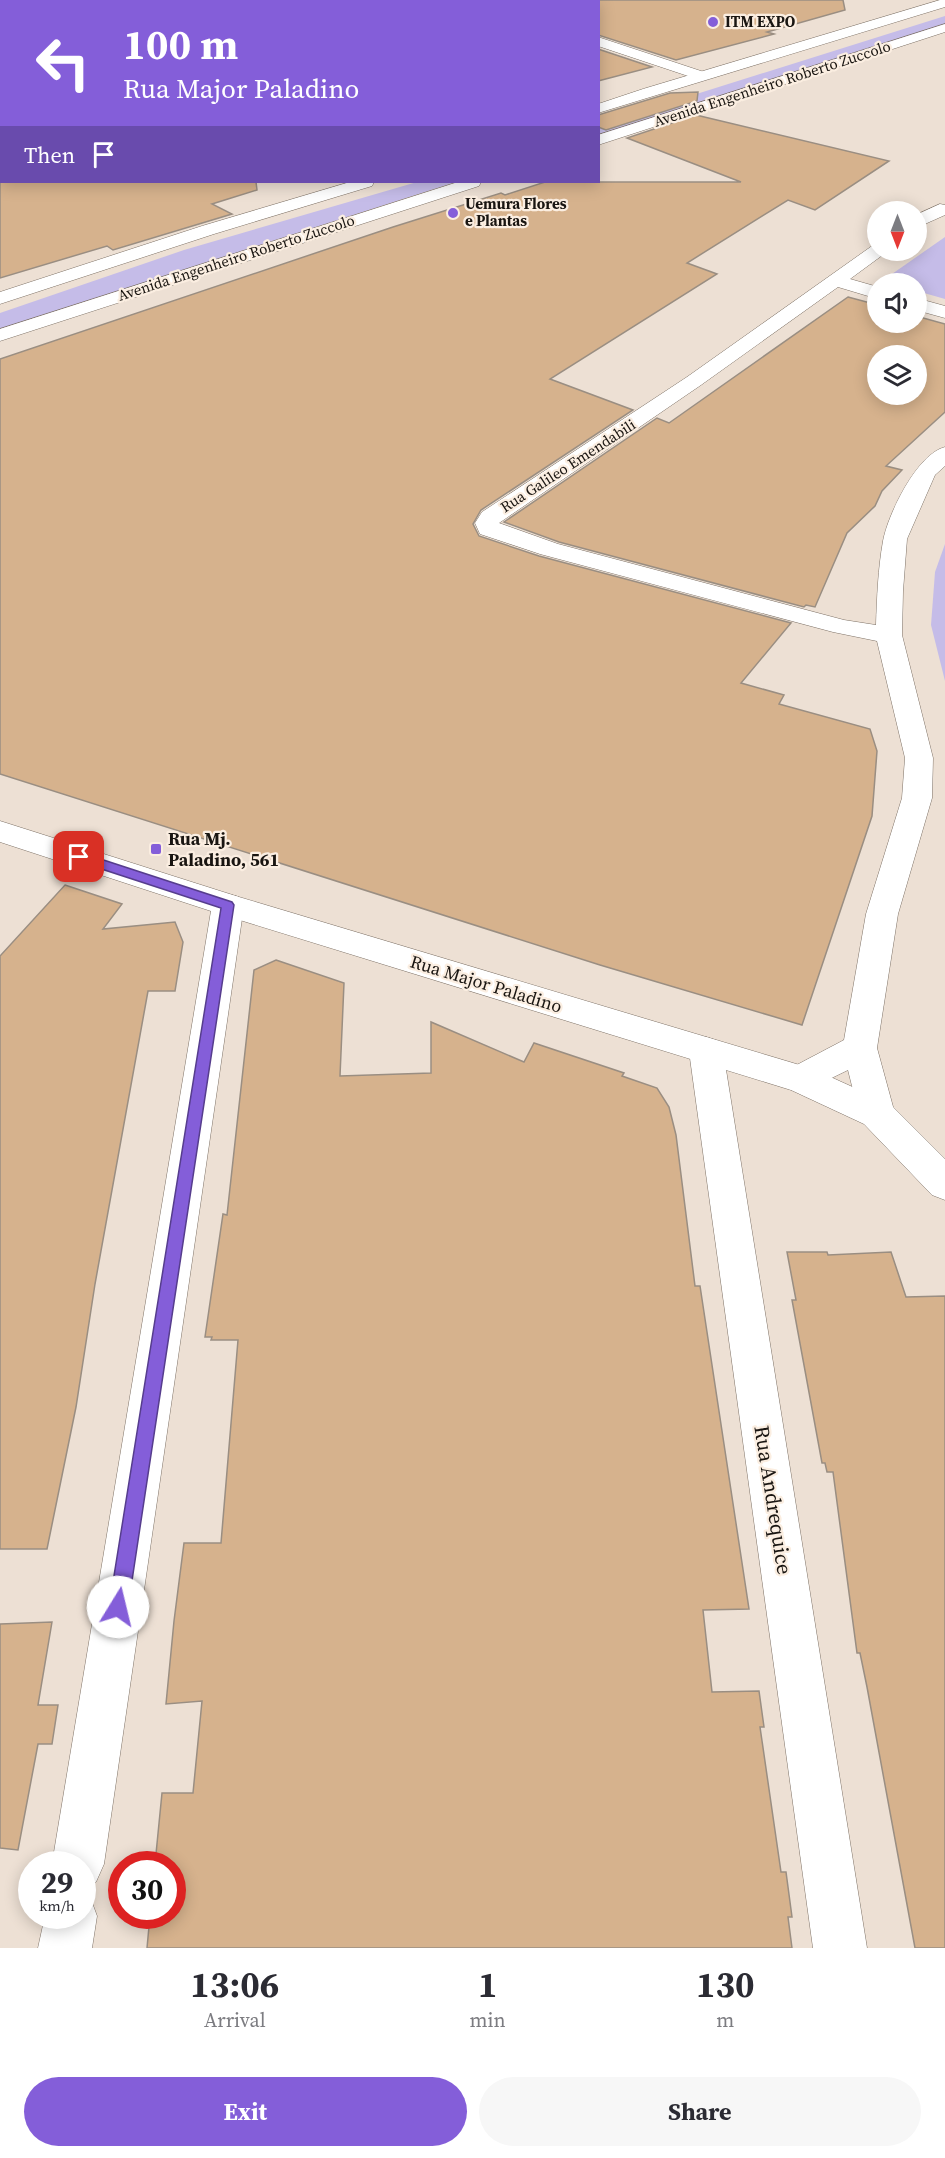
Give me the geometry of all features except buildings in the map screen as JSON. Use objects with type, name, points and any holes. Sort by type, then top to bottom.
[{"type":"street","name":"Avenida Engenheiro Roberto Zuccolo","points":[[600,108],[945,3]]},
{"type":"street","points":[[864,27],[901,31],[909,34],[912,39]]},
{"type":"street","name":"Avenida Engenheiro Roberto Zuccolo","points":[[600,139],[945,28]]},
{"type":"street","points":[[600,42],[702,76]]},
{"type":"street","points":[[600,128],[626,131]]},
{"type":"street","name":"Avenida Engenheiro Roberto Zuccolo","points":[[0,298],[208,230],[363,183]]},
{"type":"street","name":"Avenida Engenheiro Roberto Zuccolo","points":[[0,335],[470,183]]},
{"type":"street","points":[[927,217],[940,209],[945,210]]},
{"type":"street","points":[[208,230],[244,228],[257,232],[264,239],[261,246],[251,252]]},
{"type":"street","name":"Rua Galileo Emendabili","points":[[867,258],[631,424],[490,517],[487,523],[488,529],[549,549],[842,627],[889,635]]},
{"type":"street","points":[[837,281],[867,290]]},
{"type":"street","points":[[927,307],[945,312]]},
{"type":"street","points":[[877,1114],[860,1048],[882,914],[917,798],[932,757],[889,635],[895,539],[909,501],[925,472],[945,453]]},
{"type":"street","name":"Rua Major Paladino","points":[[0,831],[228,905],[801,1079],[877,1114],[945,1184]]},
{"type":"street","points":[[80,1851],[228,905]]},
{"type":"street","points":[[801,1079],[860,1048]]},
{"type":"street","name":"Rua Andrequice","points":[[706,1051],[840,1948]]},
{"type":"street","points":[[66,1948],[68,1929]]},
{"type":"shaded area","points":[[945,16],[945,25],[600,136],[600,124]]},
{"type":"shaded area","points":[[414,183],[453,183],[0,329],[0,313],[184,250]]},
{"type":"shaded area","points":[[945,237],[945,299],[927,294],[927,273],[893,273],[911,261],[927,261],[927,250]]},
{"type":"shaded area","points":[[945,544],[945,681],[931,625],[935,572]]},
{"type":"place","name":"ITM EXPO","points":[[713,22]]},
{"type":"place","name":"Uemura Flores e Plantas","points":[[453,213]]},
{"type":"place","name":"Rua Mj. Paladino, 561","points":[[156,849]]},
{"type":"route","points":[[79,857],[228,905],[118,1607]]}]
